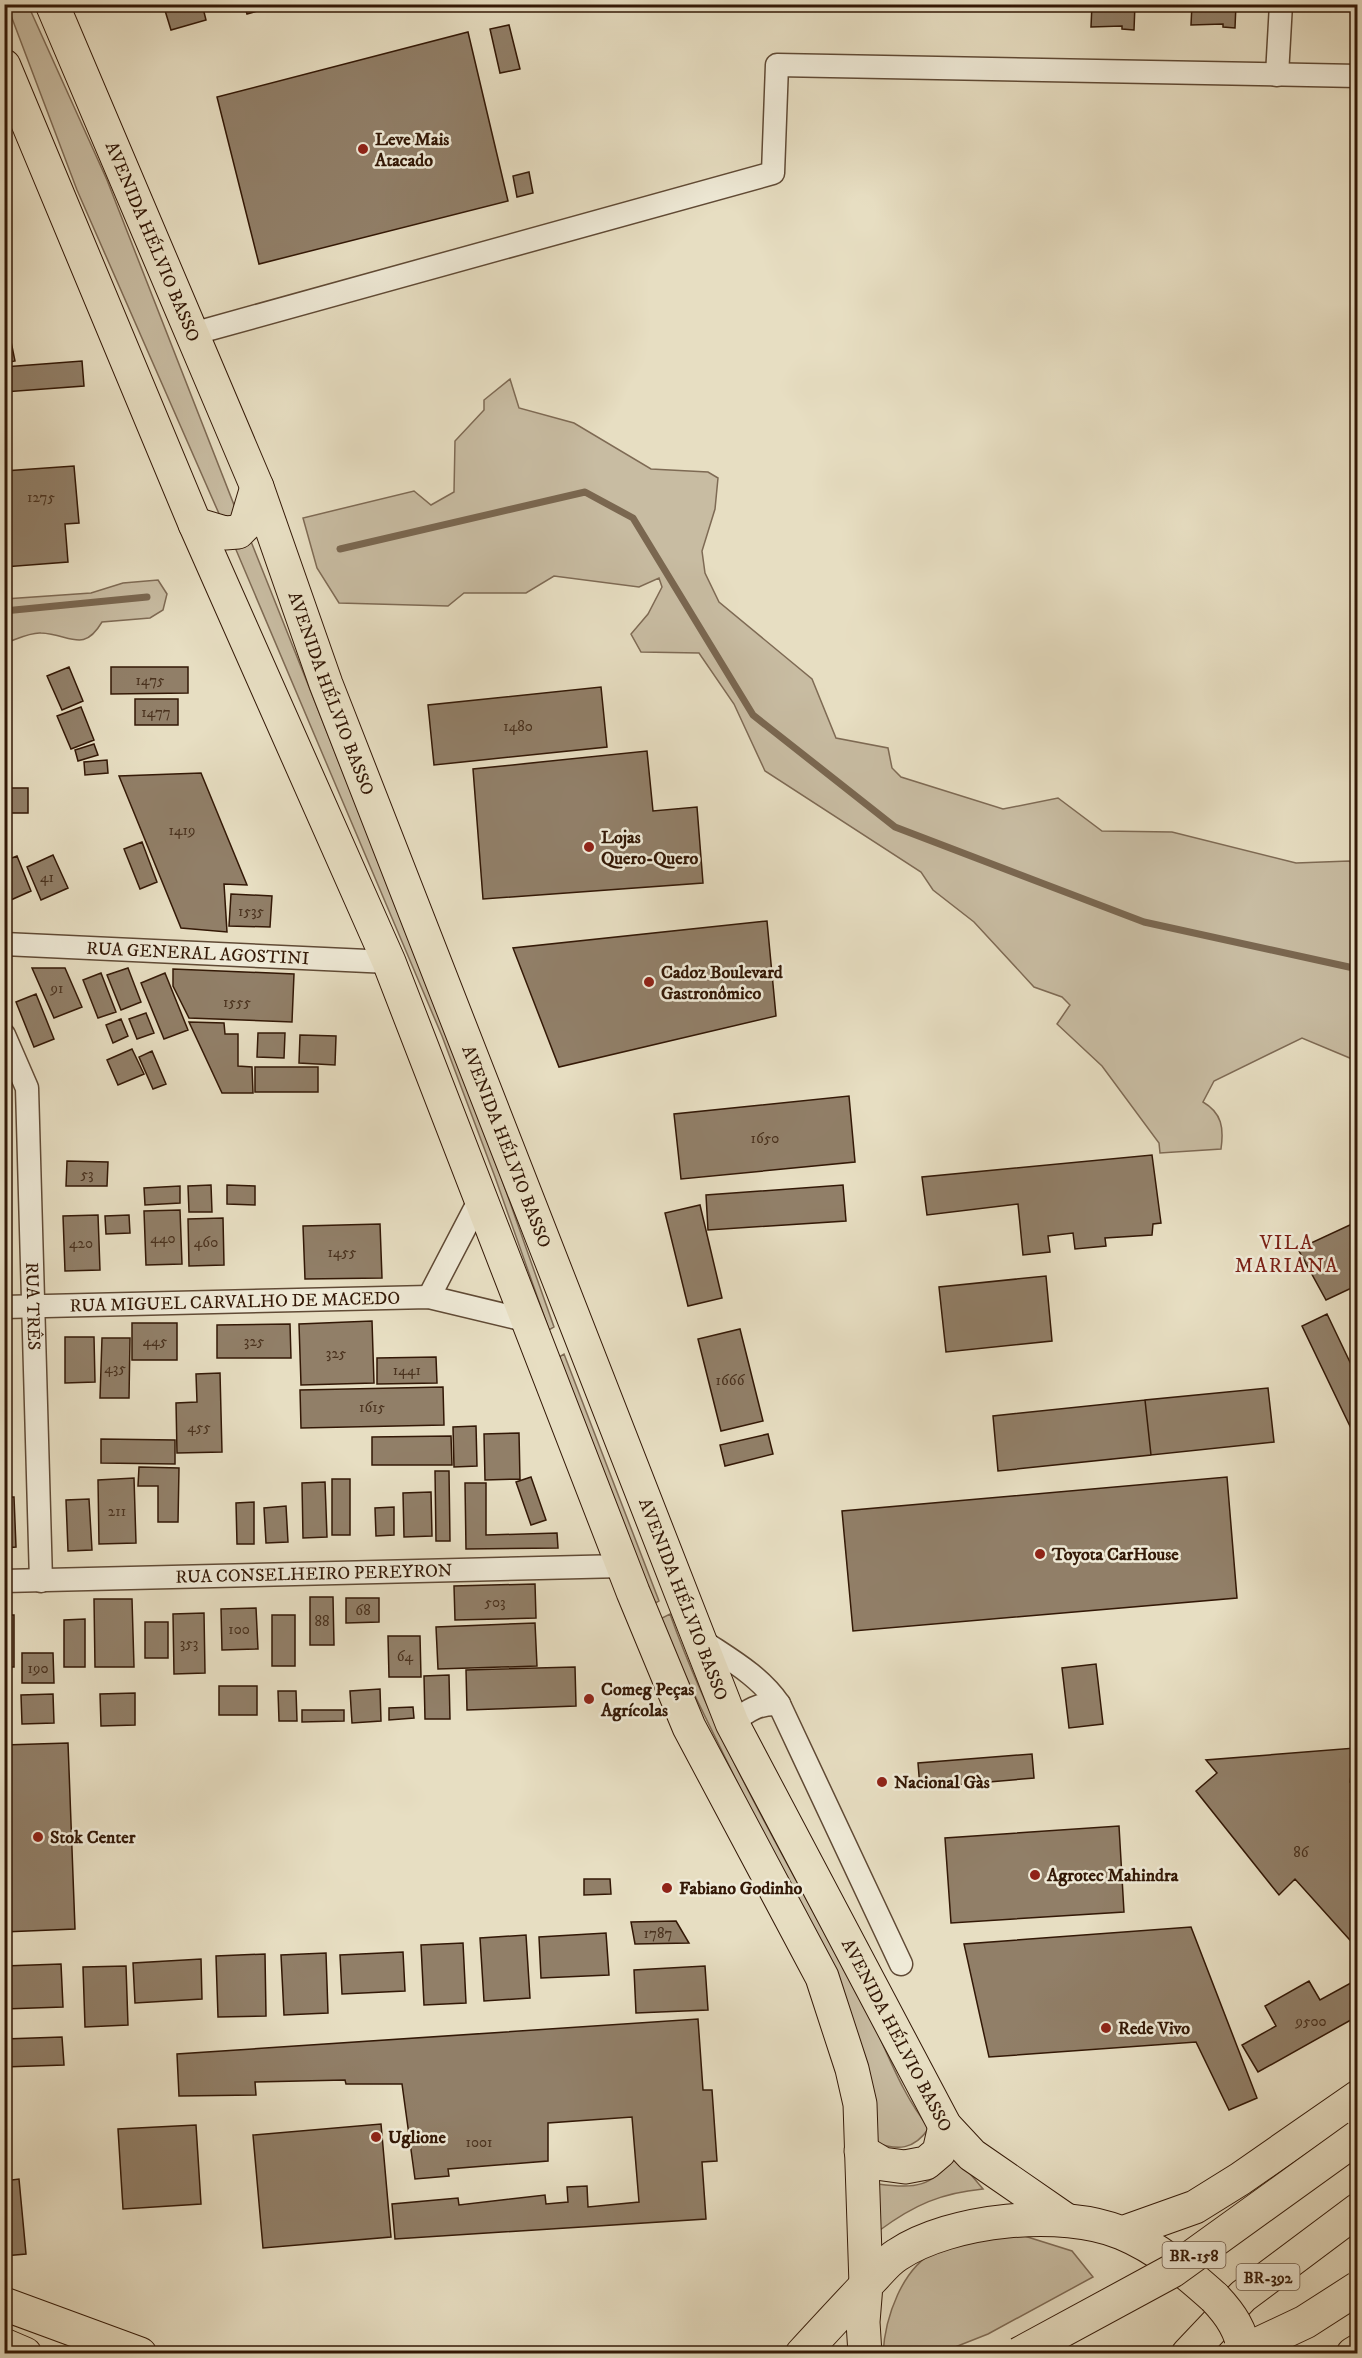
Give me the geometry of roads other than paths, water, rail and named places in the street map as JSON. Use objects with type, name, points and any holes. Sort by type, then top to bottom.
[{"type":"main road","name":"AVENIDA HÉLVIO BASSO","points":[[52,4],[257,487],[326,684],[732,1723],[945,2126],[972,2155],[1066,2220]]},
{"type":"main road","points":[[4,66],[195,524],[389,962],[623,1566],[689,1727],[822,1977],[852,2070],[860,2104],[866,2285],[863,2322],[865,2354]]},
{"type":"main road","points":[[195,524],[225,533],[238,532],[246,524],[257,487]]},
{"type":"main road","name":"BR-158","points":[[1122,2233],[1195,2206],[1240,2179],[1358,2097]]},
{"type":"main road","points":[[861,2151],[883,2164],[905,2167],[926,2163],[939,2152],[945,2126]]},
{"type":"main road","name":"BR-158","points":[[1019,2354],[1172,2271],[1358,2137]]},
{"type":"main road","name":"BR-392","points":[[1188,2354],[1243,2296],[1358,2210]]},
{"type":"main road","points":[[802,2354],[895,2256],[926,2238],[956,2228],[998,2223],[1066,2220],[1122,2233],[1172,2260],[1215,2298],[1231,2316],[1242,2336],[1245,2354]]},
{"type":"main road","points":[[1237,2354],[1305,2322],[1358,2288]]},
{"type":"main road","points":[[4,2304],[140,2354]]},
{"type":"main road","points":[[4,2345],[26,2354]]},
{"type":"main road","points":[[1353,2354],[1358,2351]]},
{"type":"street","points":[[1277,75],[1281,4]]},
{"type":"street","points":[[192,334],[772,173],[777,65],[1358,76]]},
{"type":"street","name":"RUA GENERAL AGOSTINI","points":[[4,944],[389,962]]},
{"type":"street","name":"RUA TRÊS","points":[[4,1035],[27,1088],[41,1581]]},
{"type":"street","points":[[429,1297],[481,1197]]},
{"type":"street","name":"RUA MIGUEL CARVALHO DE MACEDO","points":[[4,1307],[429,1297],[529,1321]]},
{"type":"street","name":"RUA CONSELHEIRO PEREYRON","points":[[4,1581],[623,1566]]},
{"type":"street","points":[[701,1640],[754,1676],[766,1686],[779,1704],[902,1964]]},
{"type":"street","points":[[732,1723],[750,1708],[765,1703],[779,1704]]},
{"type":"waterway","points":[[340,549],[585,492],[633,518],[753,715],[895,827],[1144,922],[1358,969]]},
{"type":"waterway","points":[[4,611],[147,597]]},
{"type":"place","name":"Leve Mais Atacado","points":[[363,149]]},
{"type":"place","name":"Lojas Quero-Quero","points":[[589,847]]},
{"type":"place","name":"Cadoz Boulevard Gastronômico","points":[[649,982]]},
{"type":"place","name":"Toyota CarHouse","points":[[1040,1554]]},
{"type":"place","name":"Comeg Peças Agrícolas","points":[[589,1699]]},
{"type":"place","name":"Nacional Gàs","points":[[882,1782]]},
{"type":"place","name":"Stok Center","points":[[38,1837]]},
{"type":"place","name":"Agrotec Mahindra","points":[[1035,1875]]},
{"type":"place","name":"Fabiano Godinho","points":[[667,1888]]},
{"type":"place","name":"Rede Vivo","points":[[1106,2028]]},
{"type":"place","name":"Uglione","points":[[376,2137]]},
{"type":"district","name":"VILA MARIANA","points":[[1287,1254]]}]
